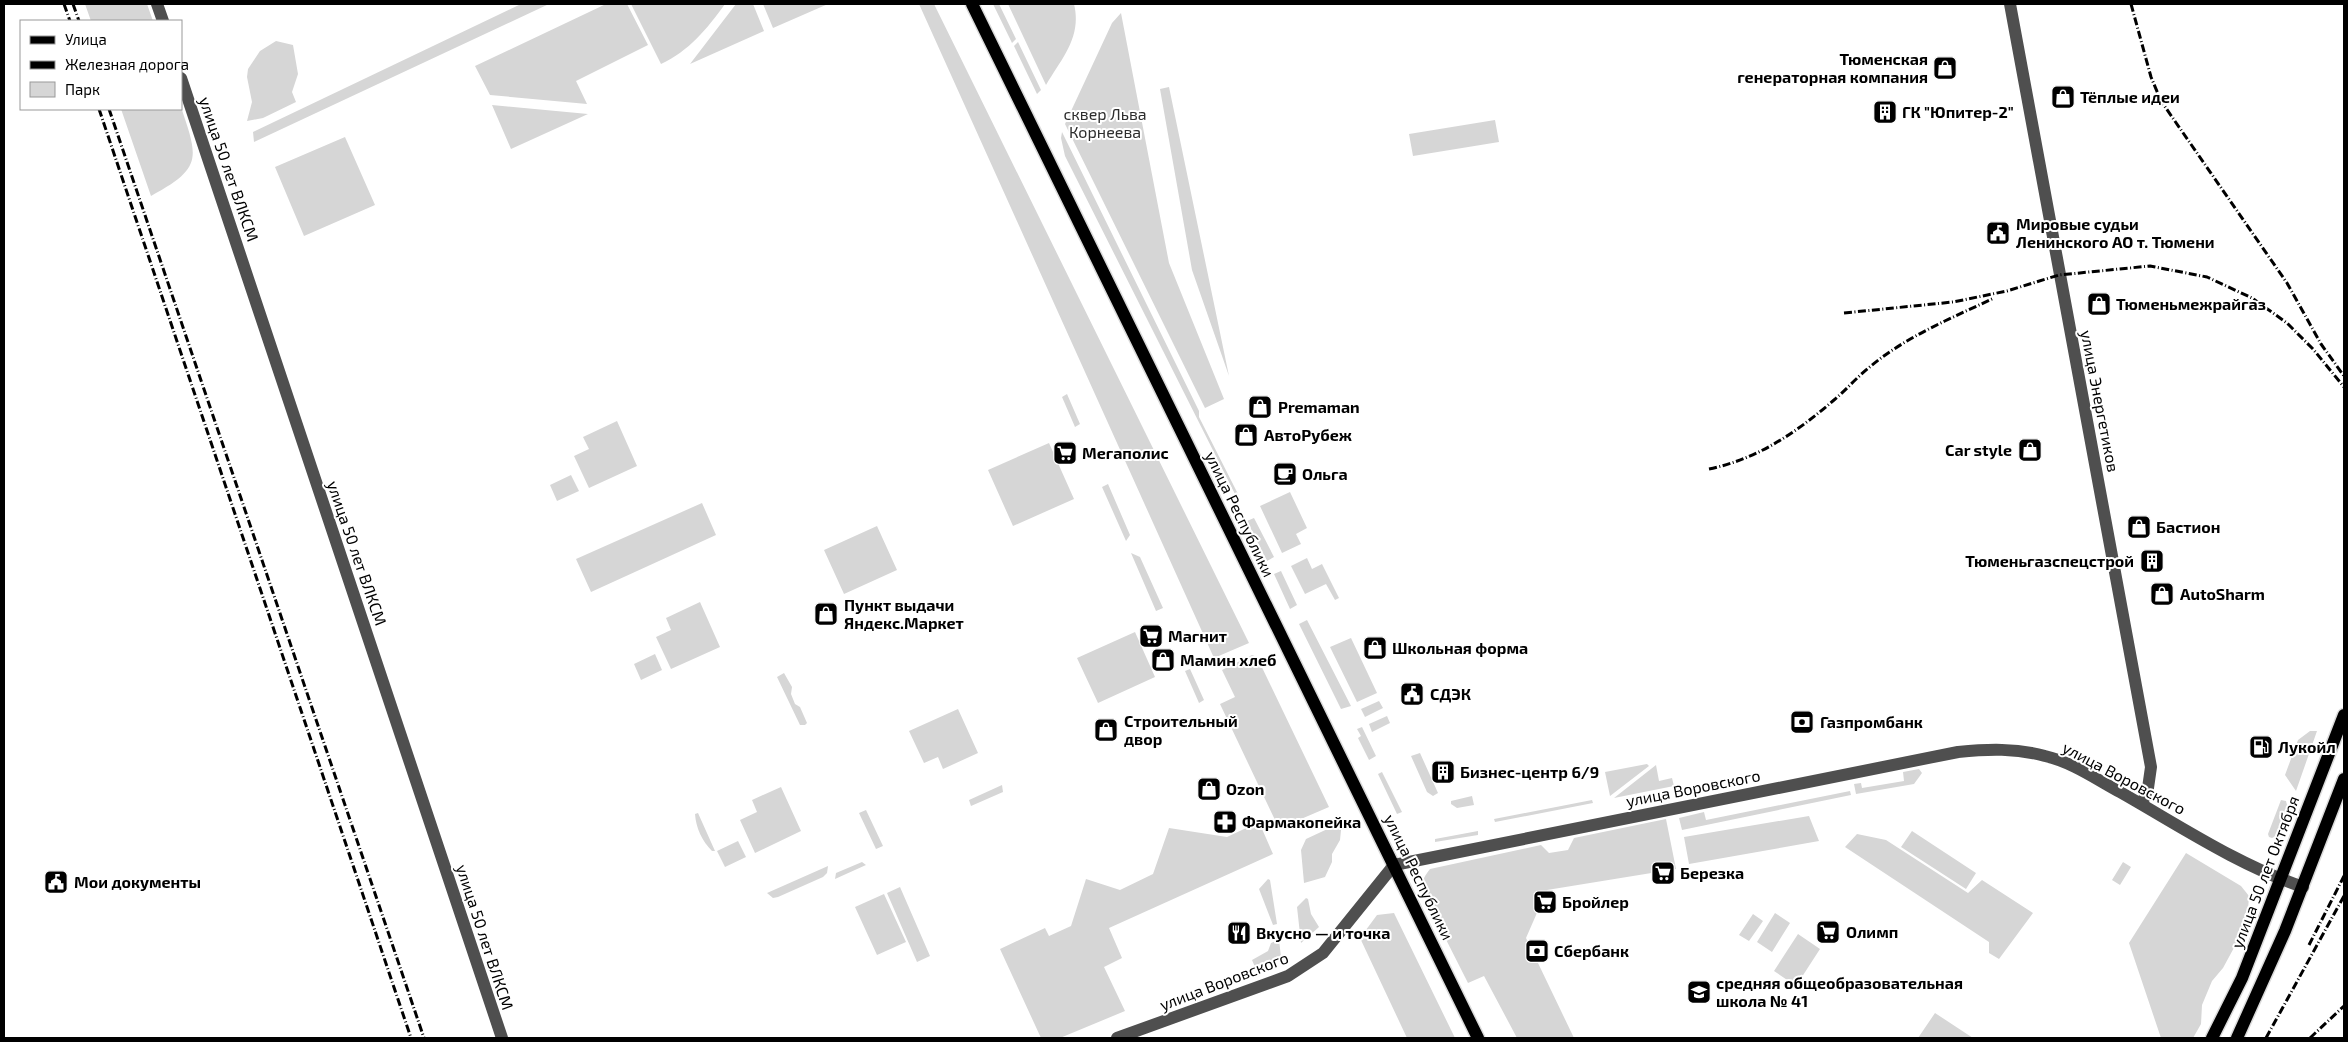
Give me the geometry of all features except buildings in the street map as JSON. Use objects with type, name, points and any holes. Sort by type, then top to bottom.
[{"type":"main road","name":"улица Республики","points":[[972,4],[1478,1038]]},
{"type":"main road","name":"улица 50 лет Октября","points":[[2212,1038],[2242,978],[2344,715]]},
{"type":"main road","points":[[2237,1038],[2266,978],[2344,779]]},
{"type":"street","points":[[157,4],[163,20]]},
{"type":"street","name":"улица Энергетиков","points":[[2010,4],[2151,767],[2148,788],[2142,804]]},
{"type":"street","name":"улица 50 лет ВЛКСМ","points":[[182,81],[502,1038]]},
{"type":"street","name":"улица Воровского","points":[[1117,1038],[1288,976],[1305,966],[1323,952],[1394,865],[1927,757],[1990,749],[2016,750],[2046,756],[2079,769],[2250,866],[2281,880],[2303,887]]},
{"type":"green space","points":[[85,4],[147,4],[153,20],[91,20]]},
{"type":"green space","points":[[521,4],[549,4],[254,142],[253,132]]},
{"type":"green space","points":[[606,4],[627,4],[648,45],[576,81],[587,104],[490,95],[475,66]]},
{"type":"green space","points":[[631,4],[725,4],[689,46],[661,64]]},
{"type":"green space","points":[[736,4],[753,4],[764,31],[690,64]]},
{"type":"green space","points":[[763,4],[828,4],[773,28]]},
{"type":"green space","points":[[919,4],[934,4],[1249,643],[1214,658]]},
{"type":"green space","points":[[993,4],[999,4],[1016,39],[1012,43]]},
{"type":"green space","name":"сквер Льва Корнеева","points":[[1008,4],[1074,4],[1076,16],[1073,37],[1046,85]]},
{"type":"green space","name":"сквер Льва Корнеева","points":[[1121,13],[1169,263],[1224,399],[1205,408],[1065,124],[1112,23]]},
{"type":"green space","points":[[276,41],[293,45],[298,74],[292,92],[296,102],[263,118],[247,121],[252,102],[247,77],[248,69],[260,51]]},
{"type":"green space","points":[[1018,42],[1041,90],[1037,94],[1014,46]]},
{"type":"green space","points":[[1169,87],[1229,376],[1192,270],[1160,89]]},
{"type":"green space","points":[[492,105],[588,114],[511,149]]},
{"type":"green space","points":[[121,110],[182,110],[191,138],[192,160],[188,169],[180,177],[151,196]]},
{"type":"green space","points":[[1495,120],[1499,142],[1413,156],[1409,134]]},
{"type":"green space","points":[[1062,132],[1199,411],[1199,417],[1239,496],[1237,498],[1065,156],[1061,138]]},
{"type":"green space","points":[[345,137],[375,205],[304,236],[275,167]]},
{"type":"green space","points":[[1067,394],[1080,424],[1075,427],[1062,397]]},
{"type":"green space","points":[[617,421],[637,466],[589,488],[574,456],[589,449],[583,437]]},
{"type":"green space","points":[[1049,443],[1074,499],[1013,526],[988,470]]},
{"type":"green space","points":[[571,475],[579,491],[557,501],[550,485]]},
{"type":"green space","points":[[1108,484],[1130,535],[1126,541],[1102,487]]},
{"type":"green space","points":[[1290,492],[1307,528],[1296,534],[1301,544],[1282,553],[1260,506]]},
{"type":"green space","points":[[702,503],[716,535],[591,592],[576,559]]},
{"type":"green space","points":[[1254,518],[1274,557],[1267,561],[1247,521]]},
{"type":"green space","points":[[877,526],[897,570],[844,594],[824,550]]},
{"type":"green space","points":[[1131,553],[1140,557],[1163,608],[1156,611]]},
{"type":"green space","points":[[1307,558],[1312,569],[1322,564],[1339,598],[1335,600],[1326,584],[1305,594],[1291,566]]},
{"type":"green space","points":[[1281,571],[1297,605],[1290,609],[1274,574]]},
{"type":"green space","points":[[700,602],[720,647],[671,669],[656,637],[671,630],[666,618]]},
{"type":"green space","points":[[1307,620],[1351,706],[1341,709],[1299,624]]},
{"type":"green space","points":[[1135,632],[1155,677],[1098,703],[1077,658]]},
{"type":"green space","points":[[1351,638],[1377,693],[1357,702],[1330,647]]},
{"type":"green space","points":[[655,654],[662,670],[641,680],[634,664]]},
{"type":"green space","points":[[1252,655],[1257,657],[1329,807],[1287,825],[1281,825],[1275,820],[1220,704],[1235,697],[1222,670]]},
{"type":"green space","points":[[1190,669],[1204,700],[1199,703],[1185,671]]},
{"type":"green space","points":[[784,673],[792,687],[791,694],[795,704],[800,707],[807,723],[805,725],[800,725],[777,677]]},
{"type":"green space","points":[[1379,701],[1383,708],[1365,717],[1361,709]]},
{"type":"green space","points":[[958,709],[978,753],[943,769],[938,757],[924,763],[909,731]]},
{"type":"green space","points":[[1387,716],[1390,723],[1372,732],[1369,724]]},
{"type":"green space","points":[[1362,727],[1376,756],[1369,760],[1358,738],[1361,736],[1357,729]]},
{"type":"green space","points":[[2310,731],[2317,731],[2296,791],[2285,775],[2298,740]]},
{"type":"green space","points":[[1420,753],[1438,793],[1433,796],[1427,792],[1411,756]]},
{"type":"green space","points":[[1647,764],[1649,766],[1610,796],[1605,772]]},
{"type":"green space","points":[[1656,765],[1659,781],[1672,778],[1674,786],[1614,798]]},
{"type":"green space","points":[[1919,769],[1922,773],[1914,784],[1856,794],[1854,784],[1861,783],[1862,788],[1904,781],[1903,772]]},
{"type":"green space","points":[[1382,772],[1402,812],[1397,814],[1378,774]]},
{"type":"green space","points":[[1002,785],[1003,792],[971,806],[969,800]]},
{"type":"green space","points":[[781,787],[801,831],[755,853],[740,820],[757,812],[752,800]]},
{"type":"green space","points":[[1850,791],[1851,795],[1682,830],[1679,818],[1704,812],[1706,820]]},
{"type":"green space","points":[[1472,796],[1474,805],[1457,808],[1451,804],[1451,801]]},
{"type":"green space","points":[[1592,800],[1593,803],[1495,822],[1494,819]]},
{"type":"green space","points":[[2281,800],[2286,801],[2287,805],[2276,836],[2272,838],[2268,834]]},
{"type":"green space","points":[[866,810],[883,846],[876,849],[859,813]]},
{"type":"green space","points":[[698,813],[715,851],[708,847],[700,834],[695,814]]},
{"type":"green space","points":[[1809,816],[1819,841],[1689,864],[1684,837]]},
{"type":"green space","points":[[1666,819],[1676,869],[1547,890],[1526,938],[1574,1038],[1517,1038],[1484,976],[1468,983],[1424,896],[1422,885],[1430,869],[1541,845],[1549,853],[1568,850],[1574,838]]},
{"type":"green space","points":[[1259,822],[1273,854],[1109,928],[1122,958],[1104,967],[1125,1011],[1060,1038],[1041,1038],[1000,949],[1045,928],[1049,936],[1071,926],[1086,879],[1120,890],[1153,874],[1169,828],[1227,837]]},
{"type":"green space","points":[[1336,825],[1341,830],[1340,840],[1332,854],[1332,862],[1325,877],[1304,883],[1301,850],[1306,839]]},
{"type":"green space","points":[[1478,831],[1478,835],[1435,842],[1435,839]]},
{"type":"green space","points":[[1912,831],[1976,873],[1966,889],[1901,847]]},
{"type":"green space","points":[[1857,834],[1886,840],[1968,893],[1982,880],[2033,913],[1999,959],[1989,953],[1989,942],[1845,847]]},
{"type":"green space","points":[[738,841],[746,857],[725,867],[717,851]]},
{"type":"green space","points":[[2186,853],[2241,886],[2249,896],[2248,910],[2236,944],[2223,968],[2212,981],[2202,1005],[2201,1024],[2193,1038],[2161,1038],[2129,943]]},
{"type":"green space","points":[[862,862],[866,865],[835,879],[836,873]]},
{"type":"green space","points":[[2123,862],[2131,867],[2120,885],[2112,880]]},
{"type":"green space","points":[[828,866],[827,873],[823,877],[778,897],[773,898],[767,893]]},
{"type":"green space","points":[[1268,879],[1270,880],[1277,924],[1273,925],[1259,889]]},
{"type":"green space","points":[[900,887],[930,956],[917,962],[887,893]]},
{"type":"green space","points":[[884,894],[906,942],[877,955],[855,907]]},
{"type":"green space","points":[[1306,898],[1308,899],[1311,914],[1319,927],[1301,943],[1297,907]]},
{"type":"green space","points":[[1394,913],[1455,1038],[1407,1038],[1360,938],[1377,915]]},
{"type":"green space","points":[[1775,913],[1790,923],[1772,952],[1757,942]]},
{"type":"green space","points":[[1753,914],[1763,921],[1749,941],[1739,935]]},
{"type":"green space","points":[[1278,931],[1281,957],[1255,967],[1252,960],[1268,951],[1271,943],[1278,940],[1275,932]]},
{"type":"green space","points":[[1798,934],[1820,949],[1796,986],[1774,971]]},
{"type":"green space","points":[[1935,1013],[1973,1038],[1918,1038]]},
{"type":"railway","points":[[64,4],[70,20]]},
{"type":"railway","points":[[73,4],[79,20]]},
{"type":"railway","points":[[2131,4],[2151,77],[2161,101],[2287,283],[2321,344],[2344,376]]},
{"type":"railway","points":[[99,110],[411,1038]]},
{"type":"railway","points":[[109,110],[424,1038]]},
{"type":"railway","points":[[1844,313],[1953,302],[2007,291],[2059,275],[2150,266],[2207,277],[2252,298],[2287,323],[2313,349],[2344,387]]},
{"type":"railway","points":[[1709,469],[1744,458],[1776,443],[1820,412],[1885,355],[1930,328],[1994,298]]},
{"type":"railway","points":[[2309,945],[2344,876]]},
{"type":"railway","points":[[2266,1038],[2344,896]]},
{"type":"railway","points":[[2310,1038],[2344,1006]]},
{"type":"place","name":"Тюменская генераторная компания","points":[[1945,68]]},
{"type":"place","name":"Тёплые идеи","points":[[2063,97]]},
{"type":"place","name":"ГК \"Юпитер-2\"","points":[[1885,112]]},
{"type":"place","name":"Мировые судьи Ленинского АО т. Тюмени","points":[[1998,233]]},
{"type":"place","name":"Тюменьмежрайгаз","points":[[2099,304]]},
{"type":"place","name":"Premaman","points":[[1260,407]]},
{"type":"place","name":"АвтоРубеж","points":[[1246,435]]},
{"type":"place","name":"Car style","points":[[2030,450]]},
{"type":"place","name":"Мегаполис","points":[[1065,453]]},
{"type":"place","name":"Ольга","points":[[1285,474]]},
{"type":"place","name":"Бастион","points":[[2139,527]]},
{"type":"place","name":"Тюменьгазспецстрой","points":[[2152,561]]},
{"type":"place","name":"AutoSharm","points":[[2162,594]]},
{"type":"place","name":"Пункт выдачи Яндекс.Маркет","points":[[826,614]]},
{"type":"place","name":"Магнит","points":[[1151,636]]},
{"type":"place","name":"Школьная форма","points":[[1375,648]]},
{"type":"place","name":"Мамин хлеб","points":[[1163,660]]},
{"type":"place","name":"СДЭК","points":[[1412,694]]},
{"type":"place","name":"Газпромбанк","points":[[1802,722]]},
{"type":"place","name":"Строительный двор","points":[[1106,730]]},
{"type":"place","name":"Лукойл","points":[[2261,747]]},
{"type":"place","name":"Бизнес-центр 6/9","points":[[1443,772]]},
{"type":"place","name":"Ozon","points":[[1209,789]]},
{"type":"place","name":"Фармакопейка","points":[[1225,822]]},
{"type":"place","name":"Березка","points":[[1663,873]]},
{"type":"place","name":"Мои документы","points":[[56,882]]},
{"type":"place","name":"Бройлер","points":[[1545,902]]},
{"type":"place","name":"Олимп","points":[[1828,932]]},
{"type":"place","name":"Вкусно — и точка","points":[[1239,933]]},
{"type":"place","name":"Сбербанк","points":[[1537,951]]},
{"type":"place","name":"средняя общеобразовательная школа № 41","points":[[1699,992]]}]
